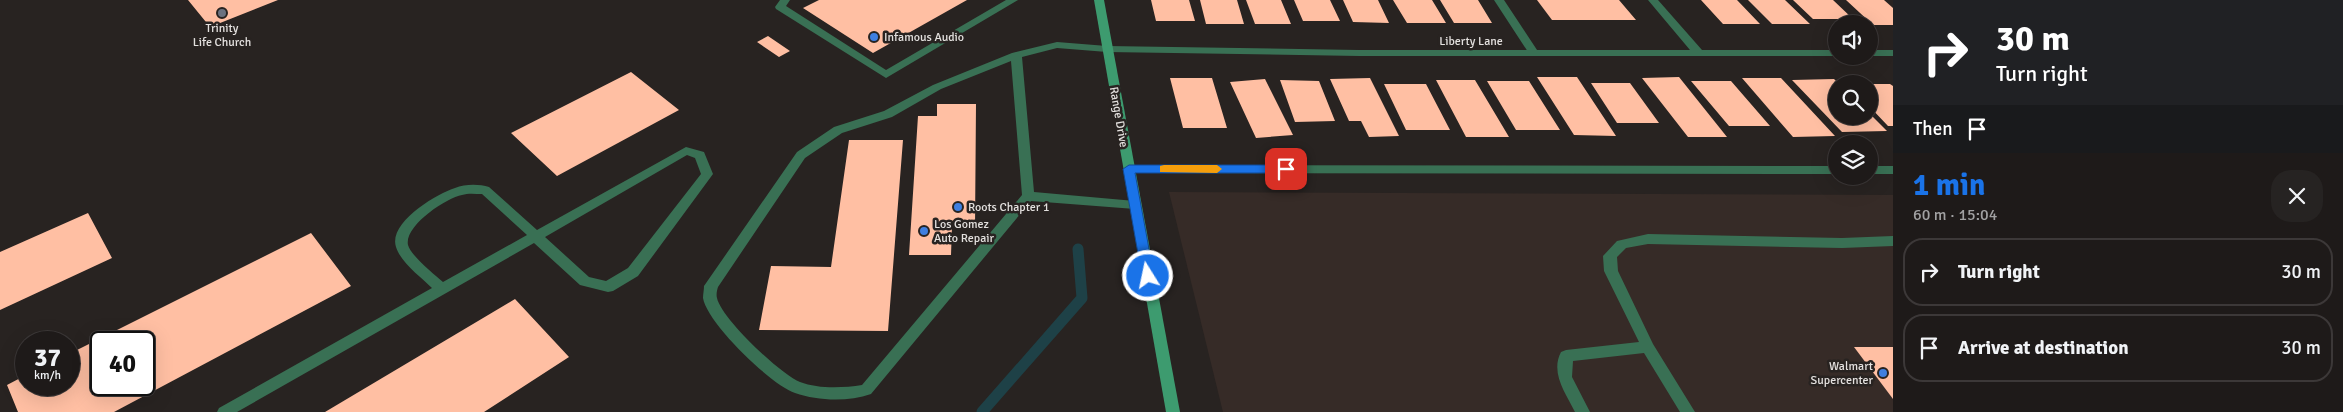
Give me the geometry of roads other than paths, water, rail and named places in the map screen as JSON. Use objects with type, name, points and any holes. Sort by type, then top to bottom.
[{"type":"street","points":[[785,0],[780,7],[886,75],[1013,0]]},
{"type":"street","name":"Range Drive","points":[[1099,0],[1173,412]]},
{"type":"street","points":[[1499,0],[1534,53]]},
{"type":"street","points":[[1653,0],[1698,52]]},
{"type":"street","name":"Liberty Lane","points":[[1028,196],[866,390],[828,394],[795,387],[742,344],[723,320],[710,298],[711,286],[801,155],[838,130],[888,114],[937,87],[1016,55],[1057,46],[1107,49],[1359,53],[1828,53]]},
{"type":"street","points":[[1878,53],[1893,53]]},
{"type":"street","points":[[1016,55],[1028,196],[1135,205]]},
{"type":"street","points":[[224,412],[441,289],[537,235],[686,151],[700,155],[707,174],[633,272],[608,287],[585,281],[537,235],[485,190],[459,191],[438,202],[409,222],[401,234],[402,246],[441,289]]},
{"type":"street","points":[[1129,169],[1828,170]]},
{"type":"street","points":[[1878,170],[1893,170]]},
{"type":"street","points":[[1688,412],[1648,347],[1611,271],[1610,256],[1622,244],[1648,239],[1842,243],[1893,241]]},
{"type":"street","points":[[1583,412],[1565,378],[1566,356],[1648,347]]},
{"type":"waterway","points":[[982,412],[1082,298],[1078,249]]},
{"type":"place","name":"Trinity Life Church","points":[[222,13]]},
{"type":"place","name":"Infamous Audio","points":[[874,37]]},
{"type":"place","name":"Roots Chapter 1","points":[[958,207]]},
{"type":"place","name":"Los Gomez Auto Repair","points":[[924,231]]},
{"type":"place","name":"Walmart Supercenter","points":[[1883,373]]}]
